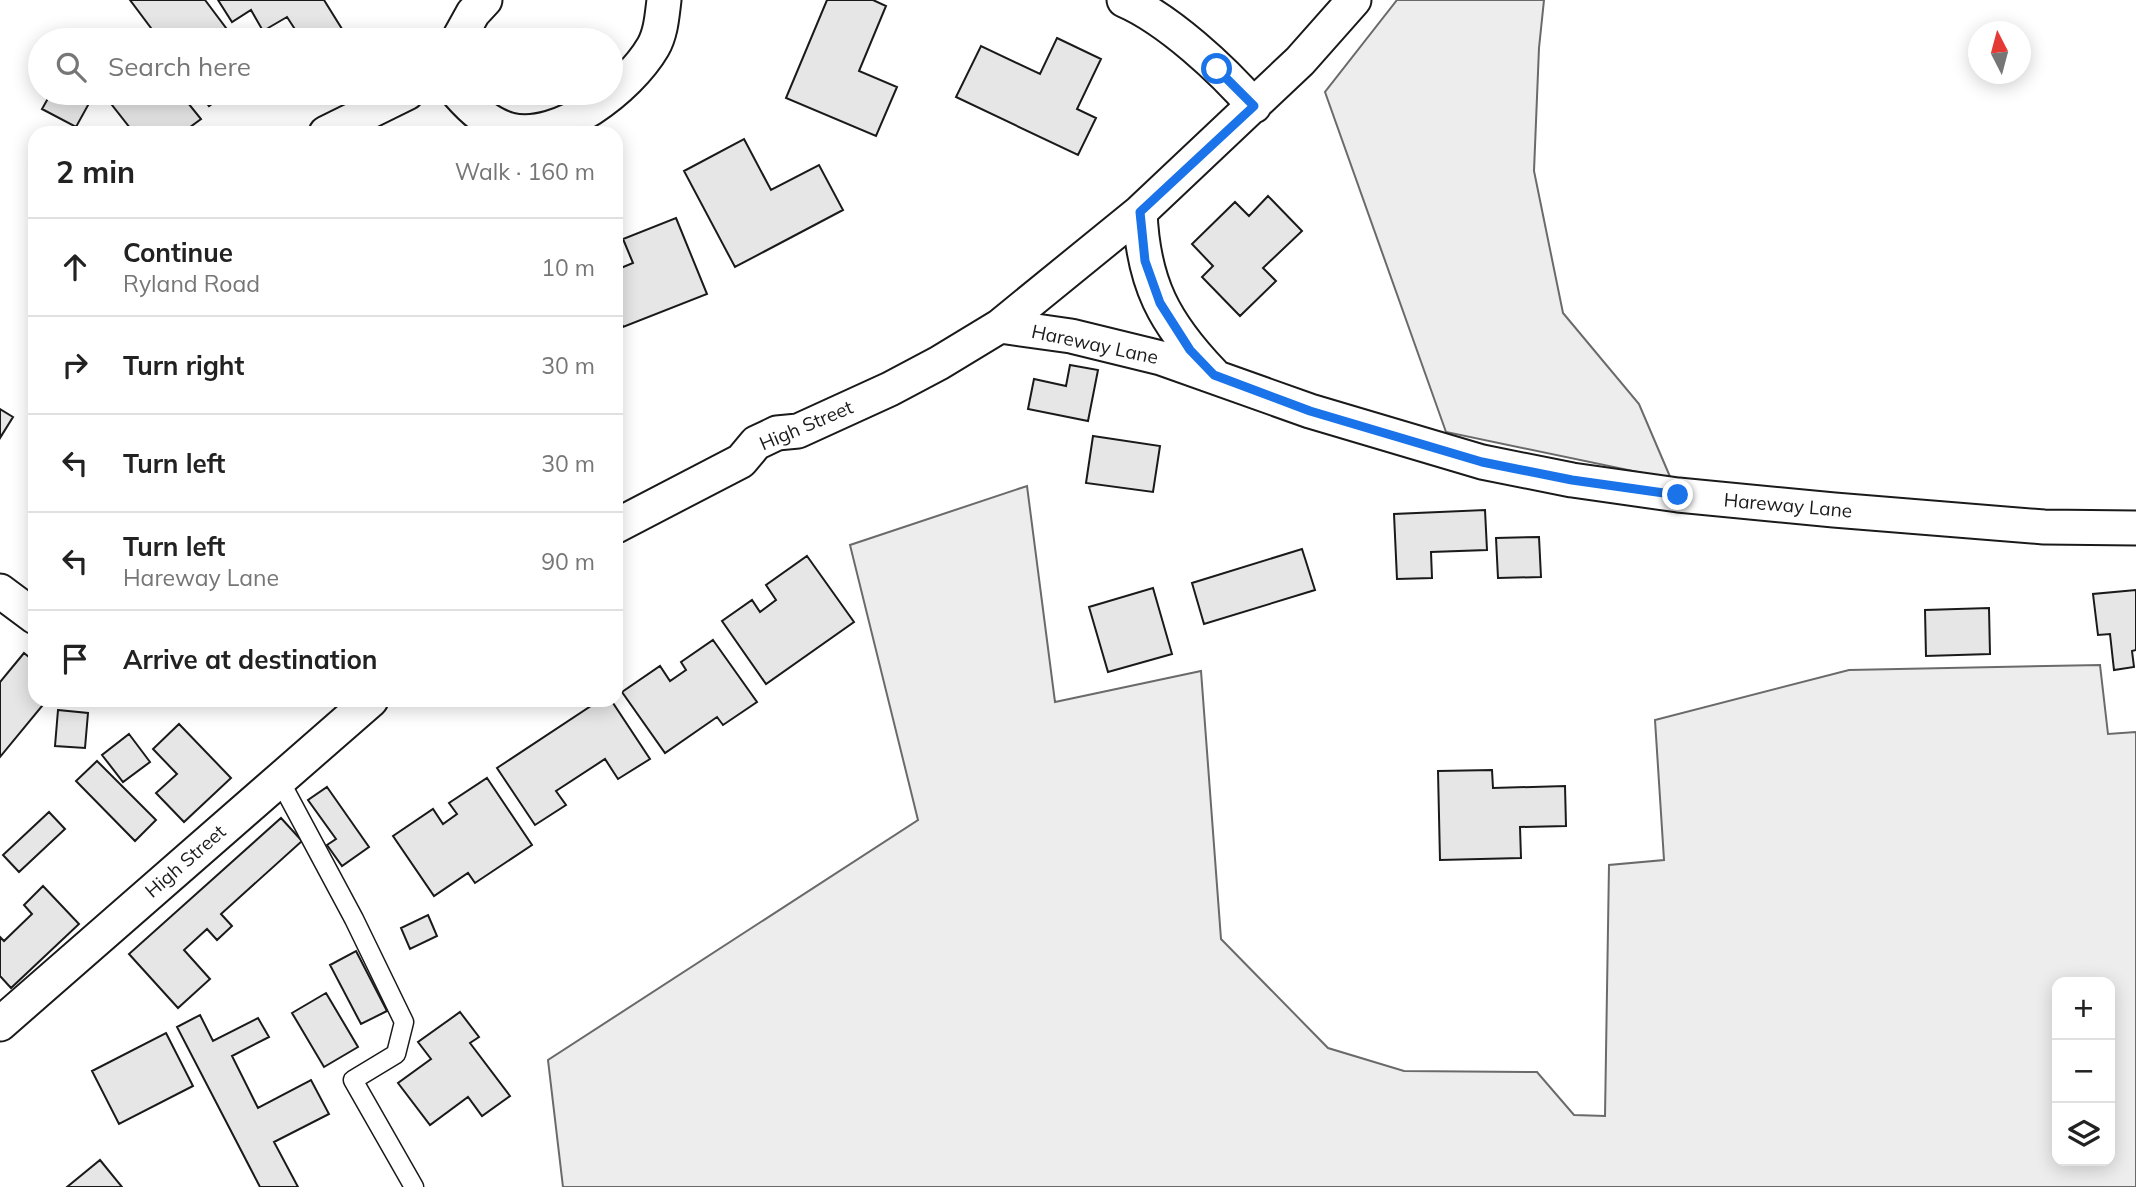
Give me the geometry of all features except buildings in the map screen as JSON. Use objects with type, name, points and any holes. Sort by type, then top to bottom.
[{"type":"street","points":[[465,28],[485,0]]},
{"type":"street","points":[[623,82],[654,45],[661,25],[664,0]]},
{"type":"street","points":[[1124,0],[1156,18],[1178,35],[1240,90],[1254,106]]},
{"type":"street","name":"High Street","points":[[623,522],[741,461],[756,443],[777,433],[798,431],[890,389],[1000,326],[1140,212],[1300,61],[1354,0]]},
{"type":"street","points":[[340,126],[383,105]]},
{"type":"street","points":[[468,105],[489,121],[502,126]]},
{"type":"street","points":[[551,126],[576,118],[597,105]]},
{"type":"street","points":[[1140,212],[1145,261],[1160,303],[1190,350],[1214,375]]},
{"type":"street","name":"Hareway Lane","points":[[1000,326],[1117,346],[1214,375],[1310,411],[1482,462],[1572,480],[1678,495],[1834,510],[2044,527],[2136,528]]},
{"type":"street","name":"High Street","points":[[0,1024],[363,707]]},
{"type":"lane","points":[[279,779],[355,919],[404,1022],[396,1054],[353,1080],[414,1187]]},
{"type":"shaded area","points":[[1397,0],[1544,0],[1539,48],[1534,171],[1563,313],[1639,404],[1671,479],[1446,432],[1325,92]]},
{"type":"shaded area","points":[[1027,486],[1055,702],[1201,671],[1221,939],[1328,1048],[1404,1071],[1537,1072],[1574,1115],[1605,1116],[1609,865],[1664,860],[1655,720],[1849,670],[2100,665],[2108,734],[2136,732],[2136,1187],[563,1187],[548,1060],[918,820],[850,545]]},
{"type":"route","points":[[1217,69],[1254,106],[1140,212],[1145,261],[1160,303],[1190,350],[1214,375],[1310,411],[1482,462],[1572,480],[1678,495]]}]
